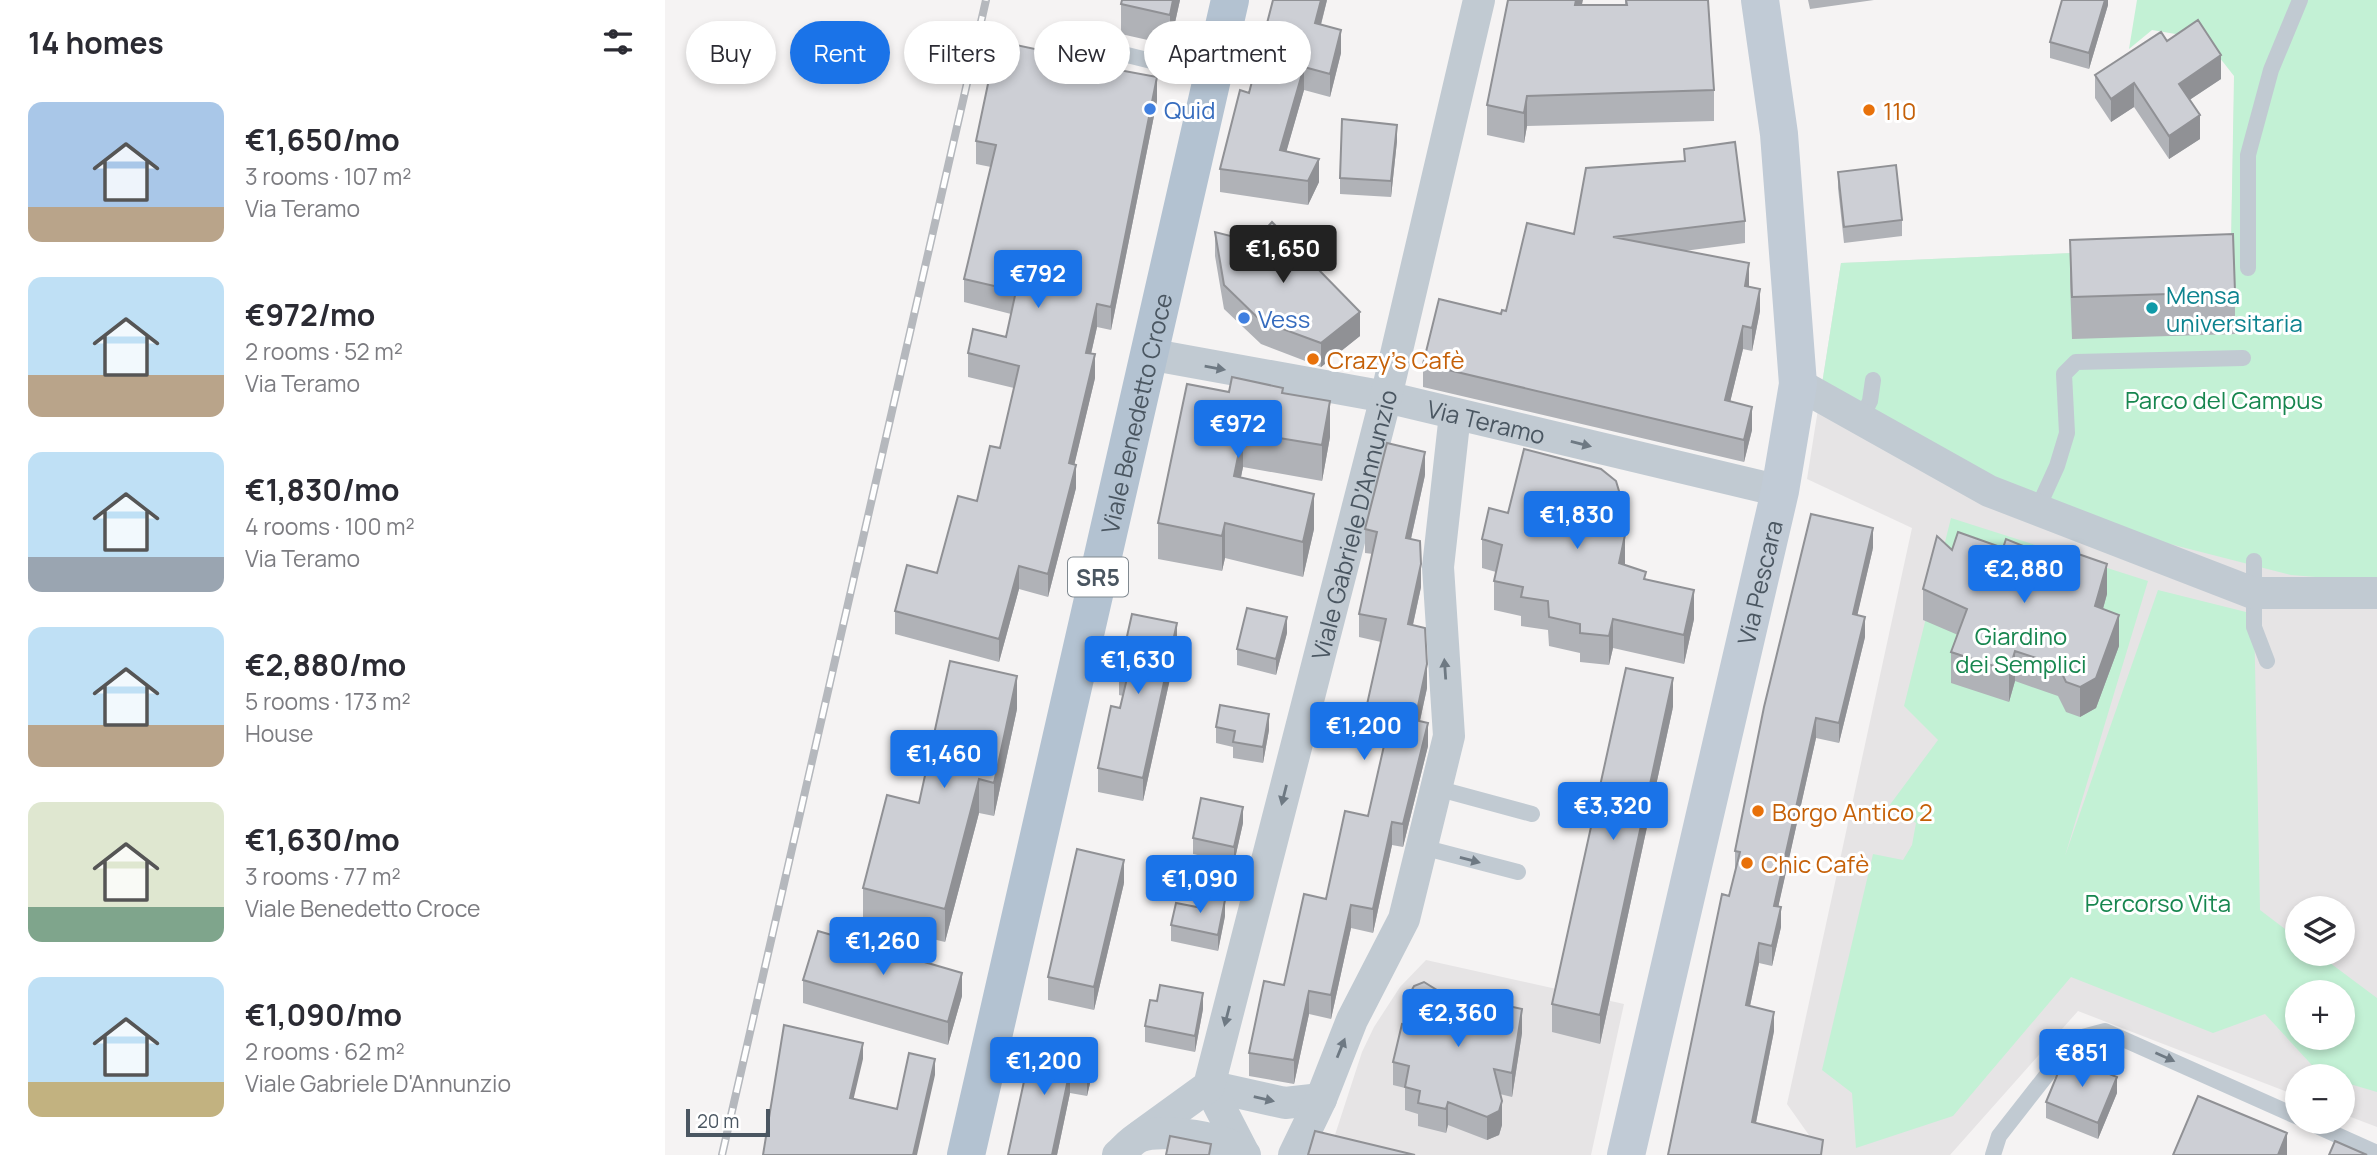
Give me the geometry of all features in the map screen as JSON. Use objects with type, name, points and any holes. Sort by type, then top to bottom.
[{"type":"main road","name":"Viale Benedetto Croce","points":[[1225,21],[1230,0]]},
{"type":"main road","name":"Viale Benedetto Croce","points":[[966,1155],[1210,84]]},
{"type":"street","name":"Viale Gabriele D'Annunzio","points":[[1209,1086],[1386,397],[1479,0]]},
{"type":"street","name":"Via Pescara","points":[[1626,1155],[1780,492],[1798,383],[1779,134],[1760,0]]},
{"type":"street","name":"Via Teramo","points":[[1148,354],[1386,397],[1780,492]]},
{"type":"street","points":[[1798,383],[1989,492],[2253,593],[2377,593]]},
{"type":"street","points":[[1294,1155],[1321,1099],[1352,1020],[1404,919],[1449,736],[1438,567],[1455,414]]},
{"type":"street","points":[[1209,1086],[1244,1153]]},
{"type":"street","points":[[1129,1146],[1209,1086],[1285,1103],[1321,1099]]},
{"type":"street","points":[[1129,1146],[1198,1136],[1244,1153]]},
{"type":"lane","points":[[2248,268],[2248,155],[2271,70],[2300,0]]},
{"type":"lane","points":[[2037,510],[2057,466],[2067,433],[2064,374],[2075,362],[2243,358]]},
{"type":"lane","points":[[1861,419],[1870,401],[1873,380]]},
{"type":"lane","points":[[2254,561],[2254,627],[2267,662]]},
{"type":"lane","points":[[1436,788],[1532,814]]},
{"type":"lane","points":[[1422,847],[1518,872]]},
{"type":"lane","points":[[1993,1155],[1999,1136],[2075,1038],[2105,1031],[2285,1111]]},
{"type":"lane","points":[[2335,1134],[2377,1153]]},
{"type":"shaded area","points":[[2236,0],[2377,0],[2377,1127],[2355,1119],[2355,1064],[2285,1064],[2285,1091],[2078,1011],[1950,1155],[1823,1155],[1787,1104],[1912,528],[1807,479],[1841,263],[2231,246]]},
{"type":"shaded area","points":[[1426,960],[1624,1004],[1591,1155],[1394,1155],[1333,1141],[1362,1052],[1374,1027],[1400,987]]},
{"type":"green space","name":"Parco del Campus","points":[[2137,0],[2377,0],[2377,582],[2291,575],[2037,510],[1822,384],[1841,263],[2231,246],[2234,76],[2205,39],[2152,30],[2129,49]]},
{"type":"green space","points":[[1951,518],[2148,581],[2065,856],[2158,590],[2254,614],[2260,910],[2285,929],[2285,966],[2334,966],[2353,980],[2285,980],[2285,1036],[2265,1014],[2213,1033],[2071,977],[1953,1116],[1856,1148],[1852,1093],[1822,1070],[1873,854],[1903,860],[1912,845],[1916,823],[1889,806],[1938,740],[1904,706]]},
{"type":"green space","points":[[2355,982],[2377,998],[2377,1092],[2355,1086],[2355,1064],[2311,1064],[2298,1050],[2355,1050]]},
{"type":"building","points":[[1122,0],[1173,0],[1170,15],[1121,4]]},
{"type":"building","points":[[1273,0],[1321,0],[1315,23],[1341,30],[1330,74],[1311,69],[1311,21],[1268,21]]},
{"type":"building","points":[[1508,0],[1576,0],[1575,5],[1627,5],[1626,0],[1708,0],[1714,90],[1527,96],[1524,113],[1487,105]]},
{"type":"building","points":[[2062,0],[2105,0],[2089,53],[2050,42]]},
{"type":"building","points":[[2198,20],[2221,55],[2179,84],[2200,115],[2169,136],[2134,83],[2111,99],[2095,75],[2161,32],[2167,41]]},
{"type":"building","points":[[1020,46],[1034,49],[1034,84],[1130,84],[1130,72],[1144,75],[1144,84],[1156,84],[1111,307],[1097,304],[1086,353],[1095,354],[1069,463],[1076,465],[1048,574],[1019,566],[999,639],[895,611],[907,565],[937,573],[958,496],[977,501],[990,446],[1000,448],[1019,366],[968,353],[973,329],[1006,337],[1016,291],[964,279],[996,145],[976,141],[988,84],[1020,84]]},
{"type":"building","points":[[1251,84],[1299,84],[1280,150],[1319,159],[1308,181],[1220,169],[1240,90],[1249,93]]},
{"type":"building","points":[[1342,119],[1397,125],[1391,181],[1340,178]]},
{"type":"building","points":[[1735,142],[1745,221],[1613,237],[1749,263],[1745,286],[1760,289],[1752,328],[1743,326],[1725,400],[1752,407],[1744,440],[1423,364],[1439,299],[1501,314],[1502,310],[1506,311],[1527,223],[1574,234],[1586,168],[1685,161],[1684,149]]},
{"type":"building","points":[[1896,165],[1902,220],[1844,227],[1838,172]]},
{"type":"building","points":[[1272,222],[1360,312],[1321,343],[1261,321],[1224,285],[1215,232],[1254,242]]},
{"type":"building","points":[[2233,234],[2235,292],[2072,297],[2070,240]]},
{"type":"building","points":[[1232,377],[1283,388],[1282,393],[1330,401],[1322,445],[1243,432],[1234,476],[1314,494],[1303,542],[1225,523],[1222,536],[1158,523],[1187,384],[1229,392]]},
{"type":"building","points":[[1387,443],[1425,452],[1406,538],[1420,541],[1421,564],[1408,624],[1425,628],[1427,664],[1415,720],[1428,723],[1403,824],[1392,822],[1373,909],[1351,905],[1331,995],[1309,991],[1294,1060],[1249,1053],[1264,981],[1284,985],[1304,894],[1326,899],[1345,811],[1368,816],[1391,715],[1366,709],[1386,619],[1359,614],[1377,532],[1365,529]]},
{"type":"building","points":[[1524,449],[1601,469],[1616,481],[1622,501],[1601,529],[1625,535],[1619,563],[1646,572],[1644,579],[1694,590],[1684,635],[1613,619],[1609,636],[1580,633],[1580,624],[1549,617],[1548,601],[1521,597],[1523,587],[1494,581],[1502,545],[1482,539],[1489,508],[1508,513]]},
{"type":"building","points":[[1811,514],[1873,528],[1853,614],[1865,617],[1839,723],[1816,718],[1774,906],[1781,907],[1772,946],[1759,943],[1746,1005],[1774,1012],[1752,1122],[1823,1140],[1821,1155],[1668,1155],[1722,894],[1729,896],[1740,852],[1735,851],[1764,707]]},
{"type":"building","points":[[1958,532],[2003,548],[2006,539],[2060,561],[2064,549],[2107,564],[2095,606],[2119,615],[2096,678],[2080,687],[2066,682],[2058,665],[2015,651],[2009,671],[1951,652],[1967,609],[1923,589],[1937,536],[1952,550]]},
{"type":"building","points":[[1247,608],[1287,617],[1276,659],[1237,649]]},
{"type":"building","points":[[1132,614],[1177,623],[1143,778],[1098,768],[1111,706],[1120,708],[1128,674],[1119,672]]},
{"type":"building","points":[[950,661],[1017,676],[994,783],[979,779],[945,909],[863,888],[887,795],[919,803]]},
{"type":"building","points":[[1626,668],[1673,678],[1600,1015],[1552,1004]]},
{"type":"building","points":[[1220,705],[1269,714],[1263,747],[1233,742],[1235,731],[1216,727]]},
{"type":"building","points":[[1201,798],[1243,807],[1234,847],[1193,838]]},
{"type":"building","points":[[1077,849],[1124,860],[1094,987],[1048,977]]},
{"type":"building","points":[[1200,894],[1225,900],[1218,935],[1171,925],[1176,903],[1197,907]]},
{"type":"building","points":[[818,931],[962,973],[948,1022],[803,980]]},
{"type":"building","points":[[1424,982],[1437,990],[1522,1009],[1512,1073],[1494,1069],[1502,1101],[1499,1111],[1487,1117],[1448,1102],[1446,1109],[1418,1103],[1420,1091],[1405,1087],[1409,1066],[1393,1062],[1402,1024],[1419,1028],[1408,997],[1414,986]]},
{"type":"building","points":[[1160,985],[1203,993],[1195,1036],[1145,1026],[1150,1000],[1157,1001]]},
{"type":"building","points":[[784,1025],[863,1043],[850,1098],[897,1109],[909,1053],[935,1059],[913,1155],[763,1155]]},
{"type":"building","points":[[1033,1040],[1092,1053],[1087,1074],[1070,1070],[1052,1155],[1008,1155]]},
{"type":"building","points":[[2065,1056],[2117,1077],[2098,1123],[2046,1102]]},
{"type":"building","points":[[2198,1096],[2287,1134],[2278,1155],[2173,1155]]},
{"type":"building","points":[[1315,1131],[1415,1155],[1308,1155]]},
{"type":"building","points":[[1170,1136],[1211,1144],[1209,1155],[1166,1155]]},
{"type":"building","points":[[2335,1141],[2367,1155],[2329,1155]]},
{"type":"railway","points":[[722,1155],[986,0]]},
{"type":"place","name":"Quid","points":[[1150,109]]},
{"type":"place","name":"110","points":[[1869,110]]},
{"type":"place","name":"Mensa universitaria","points":[[2152,308]]},
{"type":"place","name":"Vess","points":[[1244,318]]},
{"type":"place","name":"Crazy's Cafè","points":[[1313,359]]},
{"type":"place","name":"Borgo Antico 2","points":[[1758,811]]},
{"type":"place","name":"Chic Cafè","points":[[1747,863]]},
{"type":"park label","name":"Giardino dei Semplici","points":[[2021,649]]},
{"type":"park label","name":"Percorso Vita","points":[[2158,902]]}]
